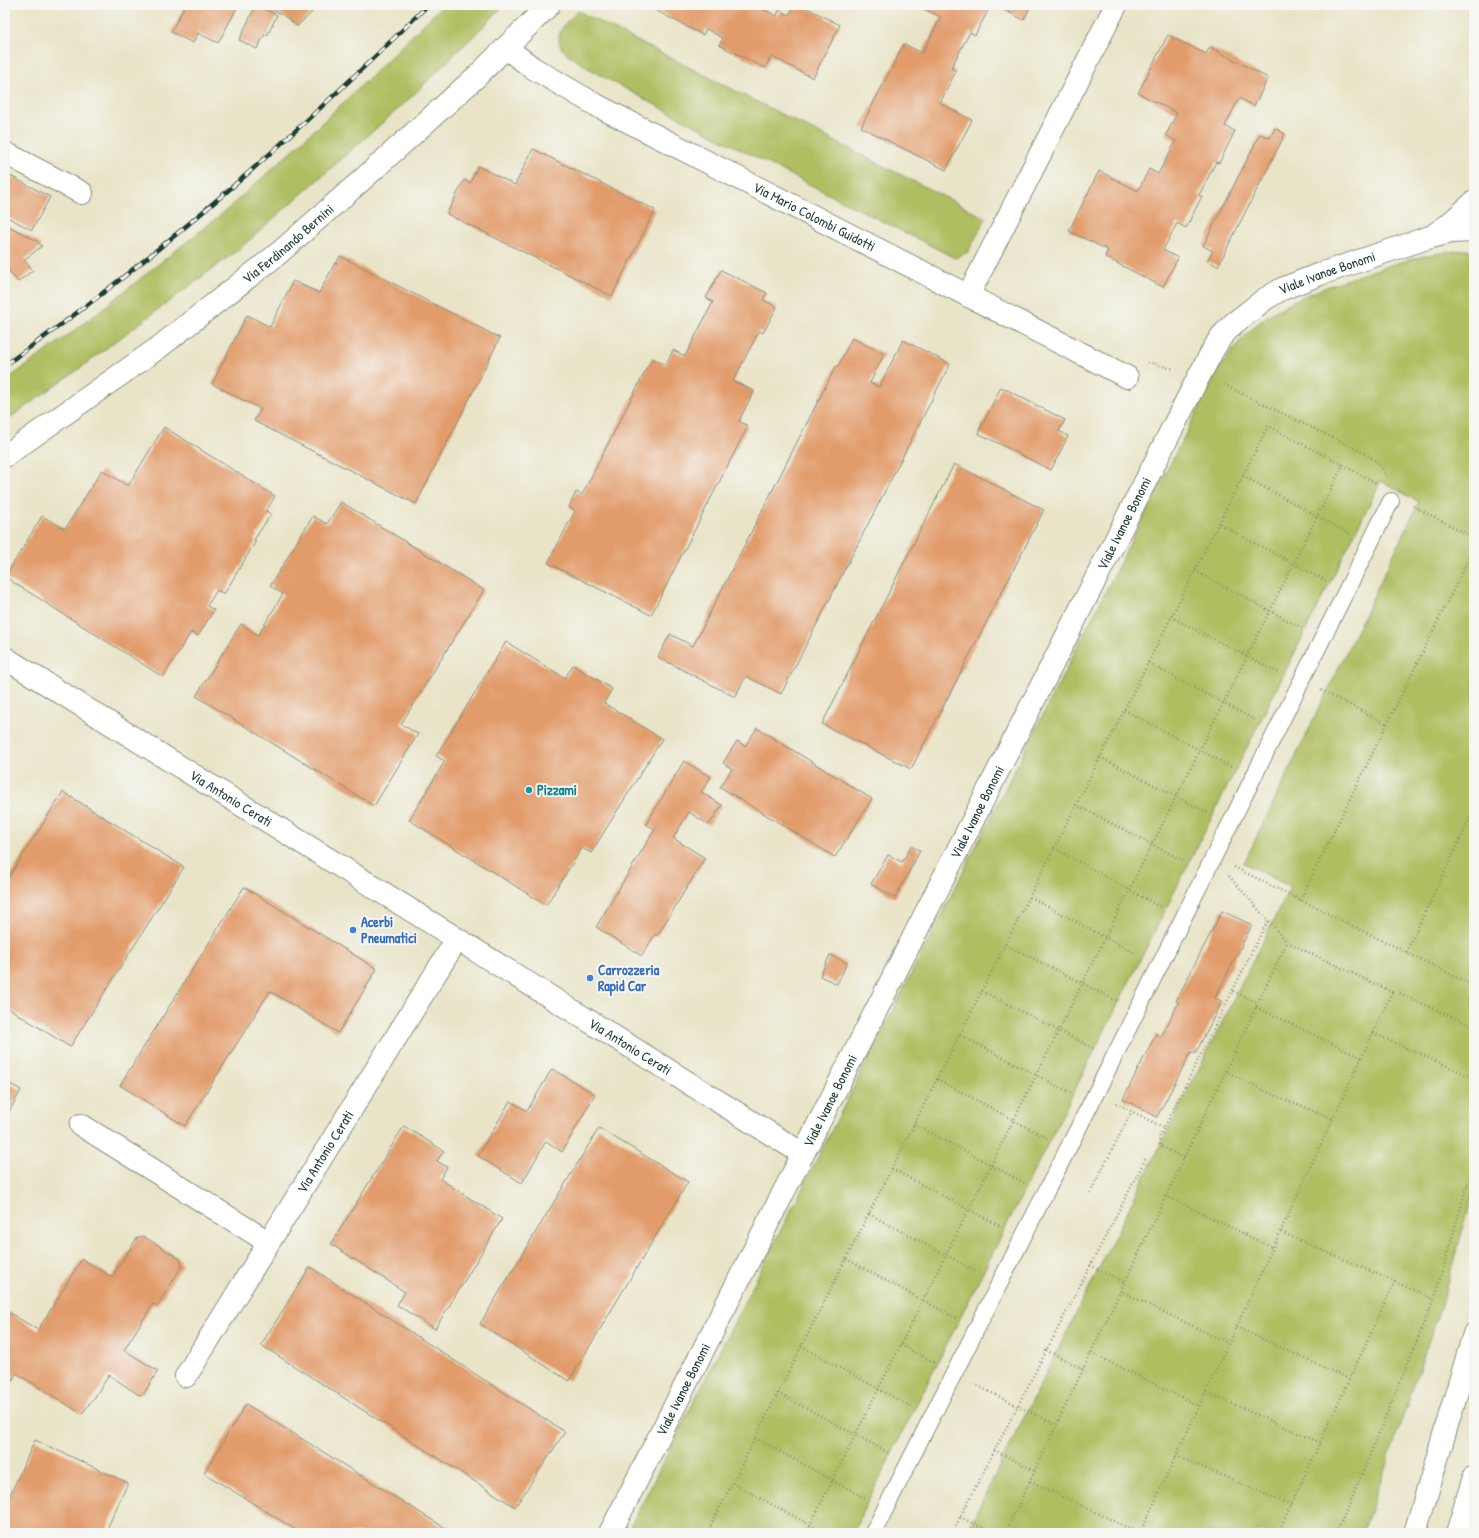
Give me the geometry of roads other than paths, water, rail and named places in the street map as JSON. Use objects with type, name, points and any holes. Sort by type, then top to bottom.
[{"type":"main road","name":"Via Ferdinando Bernini","points":[[5,456],[158,348],[279,253],[363,179],[506,48],[549,5]]},
{"type":"main road","points":[[968,296],[1116,5]]},
{"type":"main road","name":"Via Mario Colombi Guidotti","points":[[506,48],[533,68],[596,105],[1127,378]]},
{"type":"main road","points":[[5,153],[82,193]]},
{"type":"main road","points":[[1427,238],[1448,225],[1474,202]]},
{"type":"main road","name":"Viale Ivanoe Bonomi","points":[[610,1533],[1199,376],[1221,337],[1232,324],[1265,299],[1282,289],[1320,274],[1427,238],[1451,232],[1473,232]]},
{"type":"main road","name":"Via Antonio Cerati","points":[[5,658],[803,1154]]},
{"type":"main road","name":"Via Antonio Cerati","points":[[186,1376],[457,939]]},
{"type":"main road","points":[[81,1125],[268,1242]]},
{"type":"main road","points":[[1415,1533],[1474,1334]]},
{"type":"main road","points":[[1458,1533],[1474,1477]]},
{"type":"lane","points":[[873,1533],[1206,873],[1390,501]]},
{"type":"railway","points":[[5,365],[117,282],[224,194],[328,101],[428,5]]},
{"type":"place","name":"Pizzami","points":[[529,790]]},
{"type":"place","name":"Acerbi Pneumatici","points":[[353,930]]},
{"type":"place","name":"Carrozzeria Rapid Car","points":[[590,978]]}]
